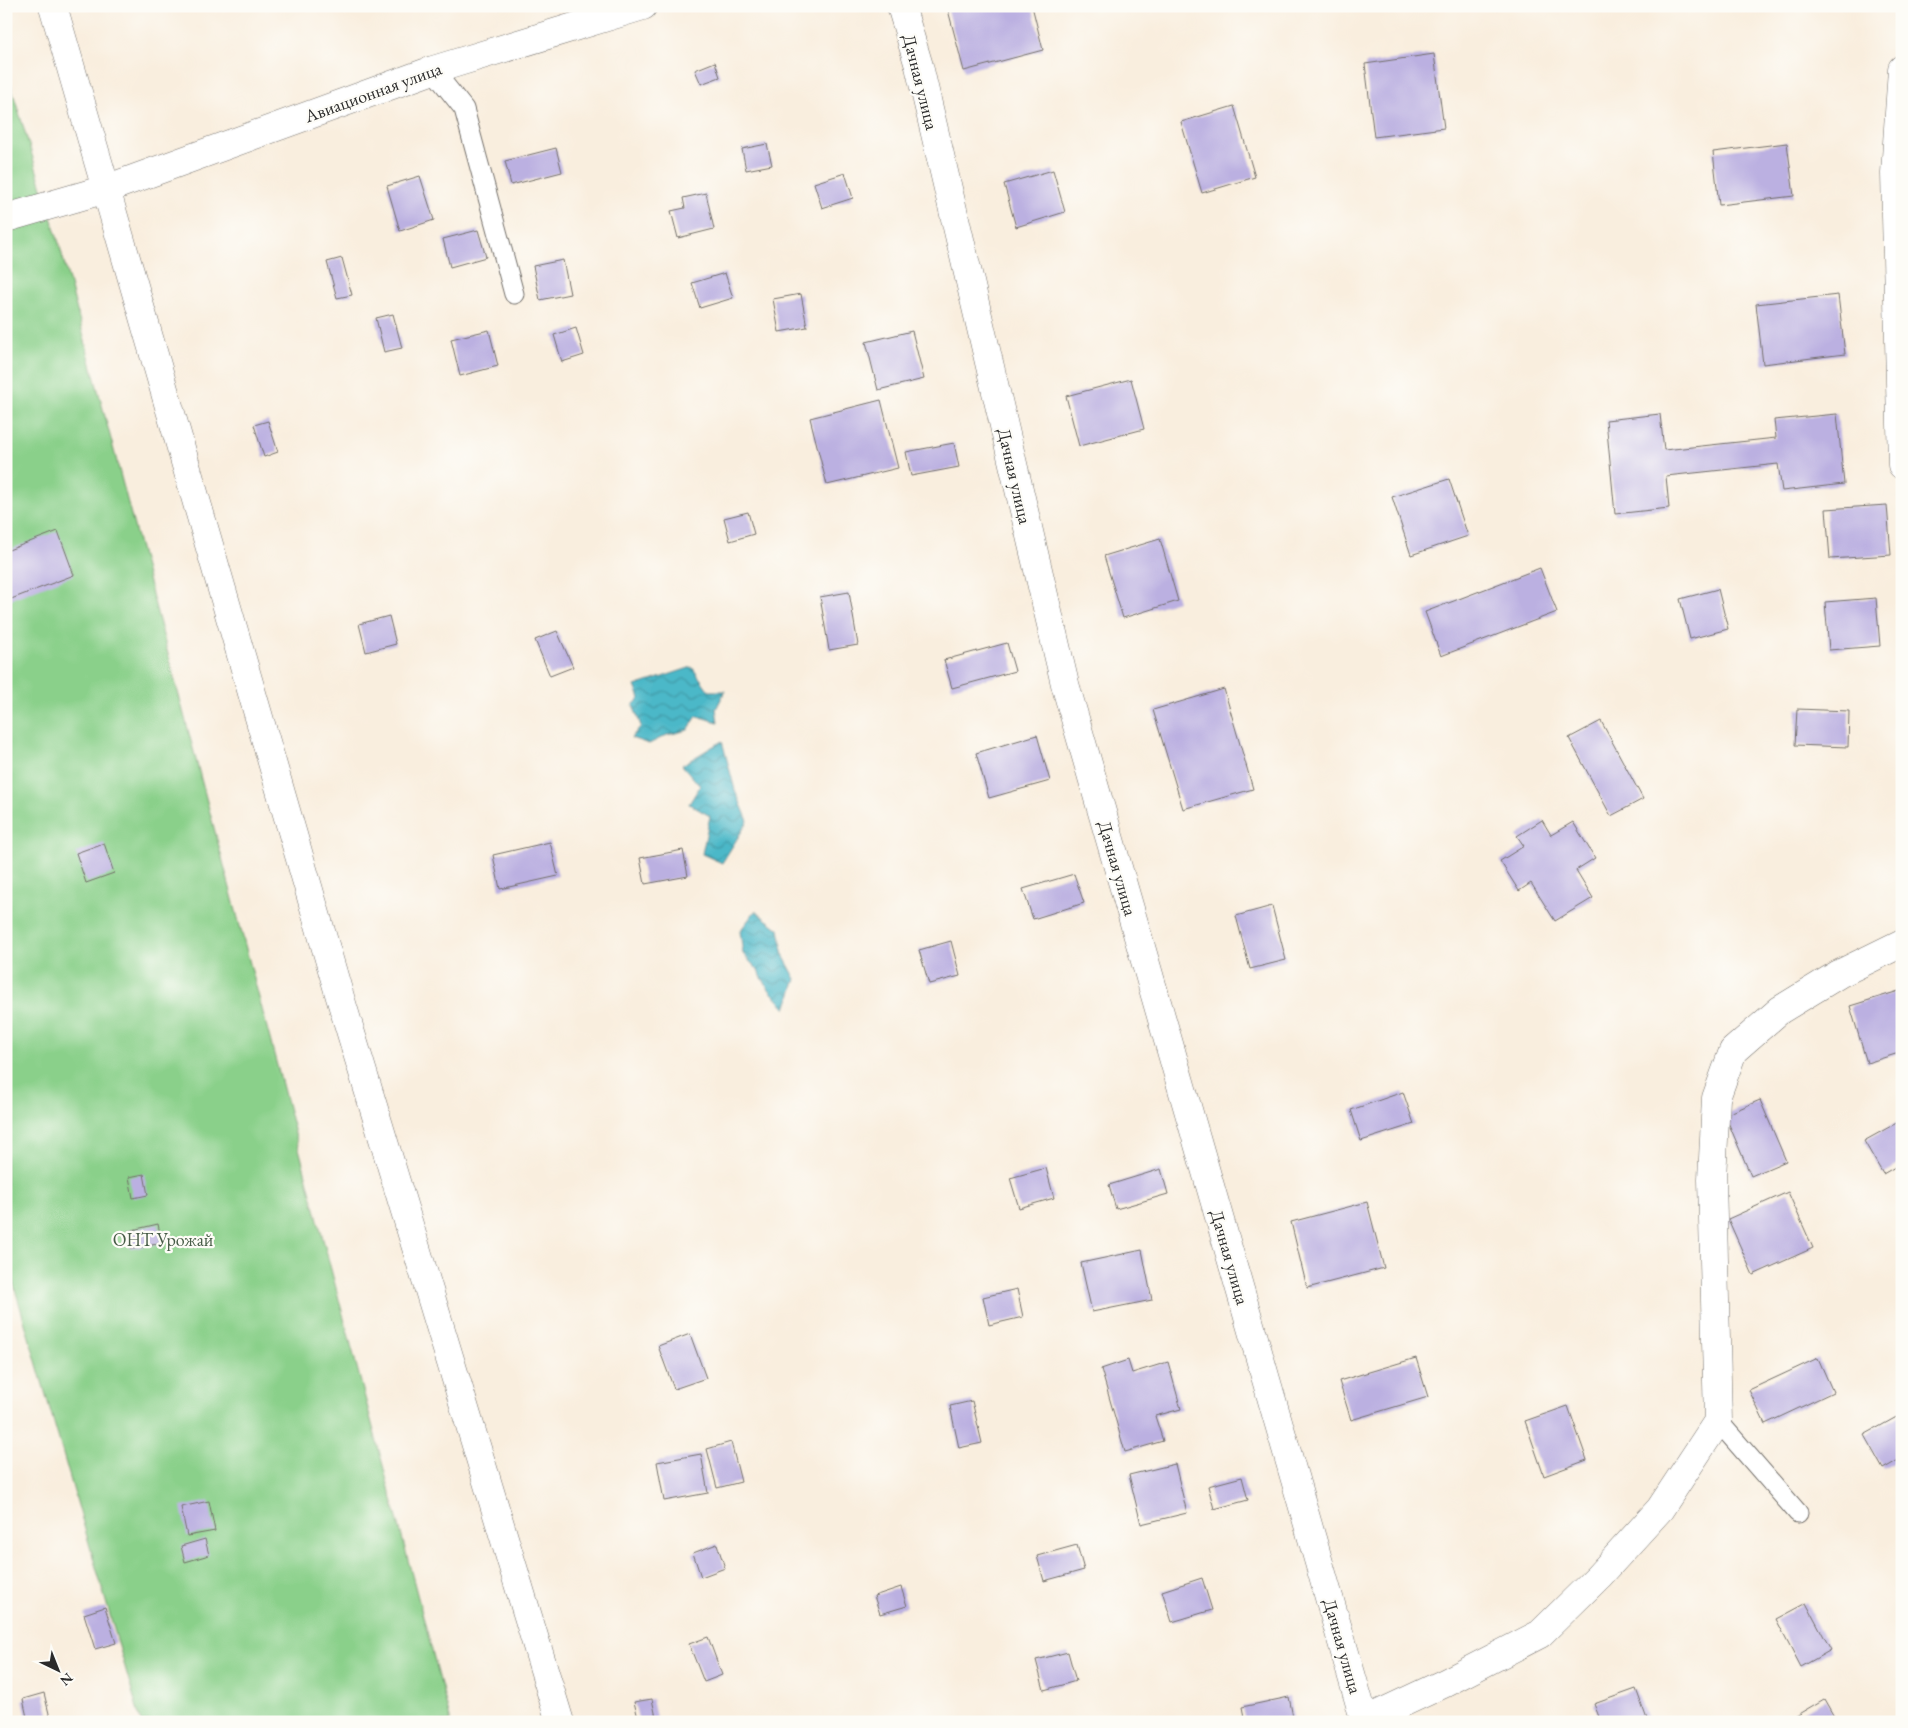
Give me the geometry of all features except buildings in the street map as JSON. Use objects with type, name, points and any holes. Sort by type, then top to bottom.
[{"type":"street","points":[[53,6],[340,997],[560,1722]]},
{"type":"street","name":"Авиационная улица","points":[[6,218],[106,189],[433,70],[643,6]]},
{"type":"street","name":"Дачная улица","points":[[901,6],[919,66],[1065,684],[1364,1721]]},
{"type":"street","points":[[1902,69],[1895,173],[1902,465]]},
{"type":"street","points":[[1364,1721],[1445,1683],[1540,1634],[1599,1576],[1660,1509],[1718,1421],[1712,1179],[1716,1098],[1734,1051],[1780,1010],[1839,974],[1902,943]]},
{"type":"lane","points":[[433,70],[464,109],[514,294]]},
{"type":"lane","points":[[1718,1421],[1798,1513]]},
{"type":"green space","name":"ОНТ Урожай","points":[[6,70],[59,243],[451,1722],[141,1722],[6,1258]]},
{"type":"water","points":[[692,667],[709,691],[725,691],[716,709],[718,722],[697,716],[688,730],[667,735],[649,744],[631,738],[641,726],[633,705],[640,698],[635,686]]},
{"type":"water","points":[[722,741],[735,790],[748,821],[722,863],[702,854],[710,816],[689,804],[700,786],[682,765]]},
{"type":"water","points":[[755,911],[779,929],[784,957],[796,979],[786,1009],[768,988],[757,969],[743,954],[740,931]]}]
